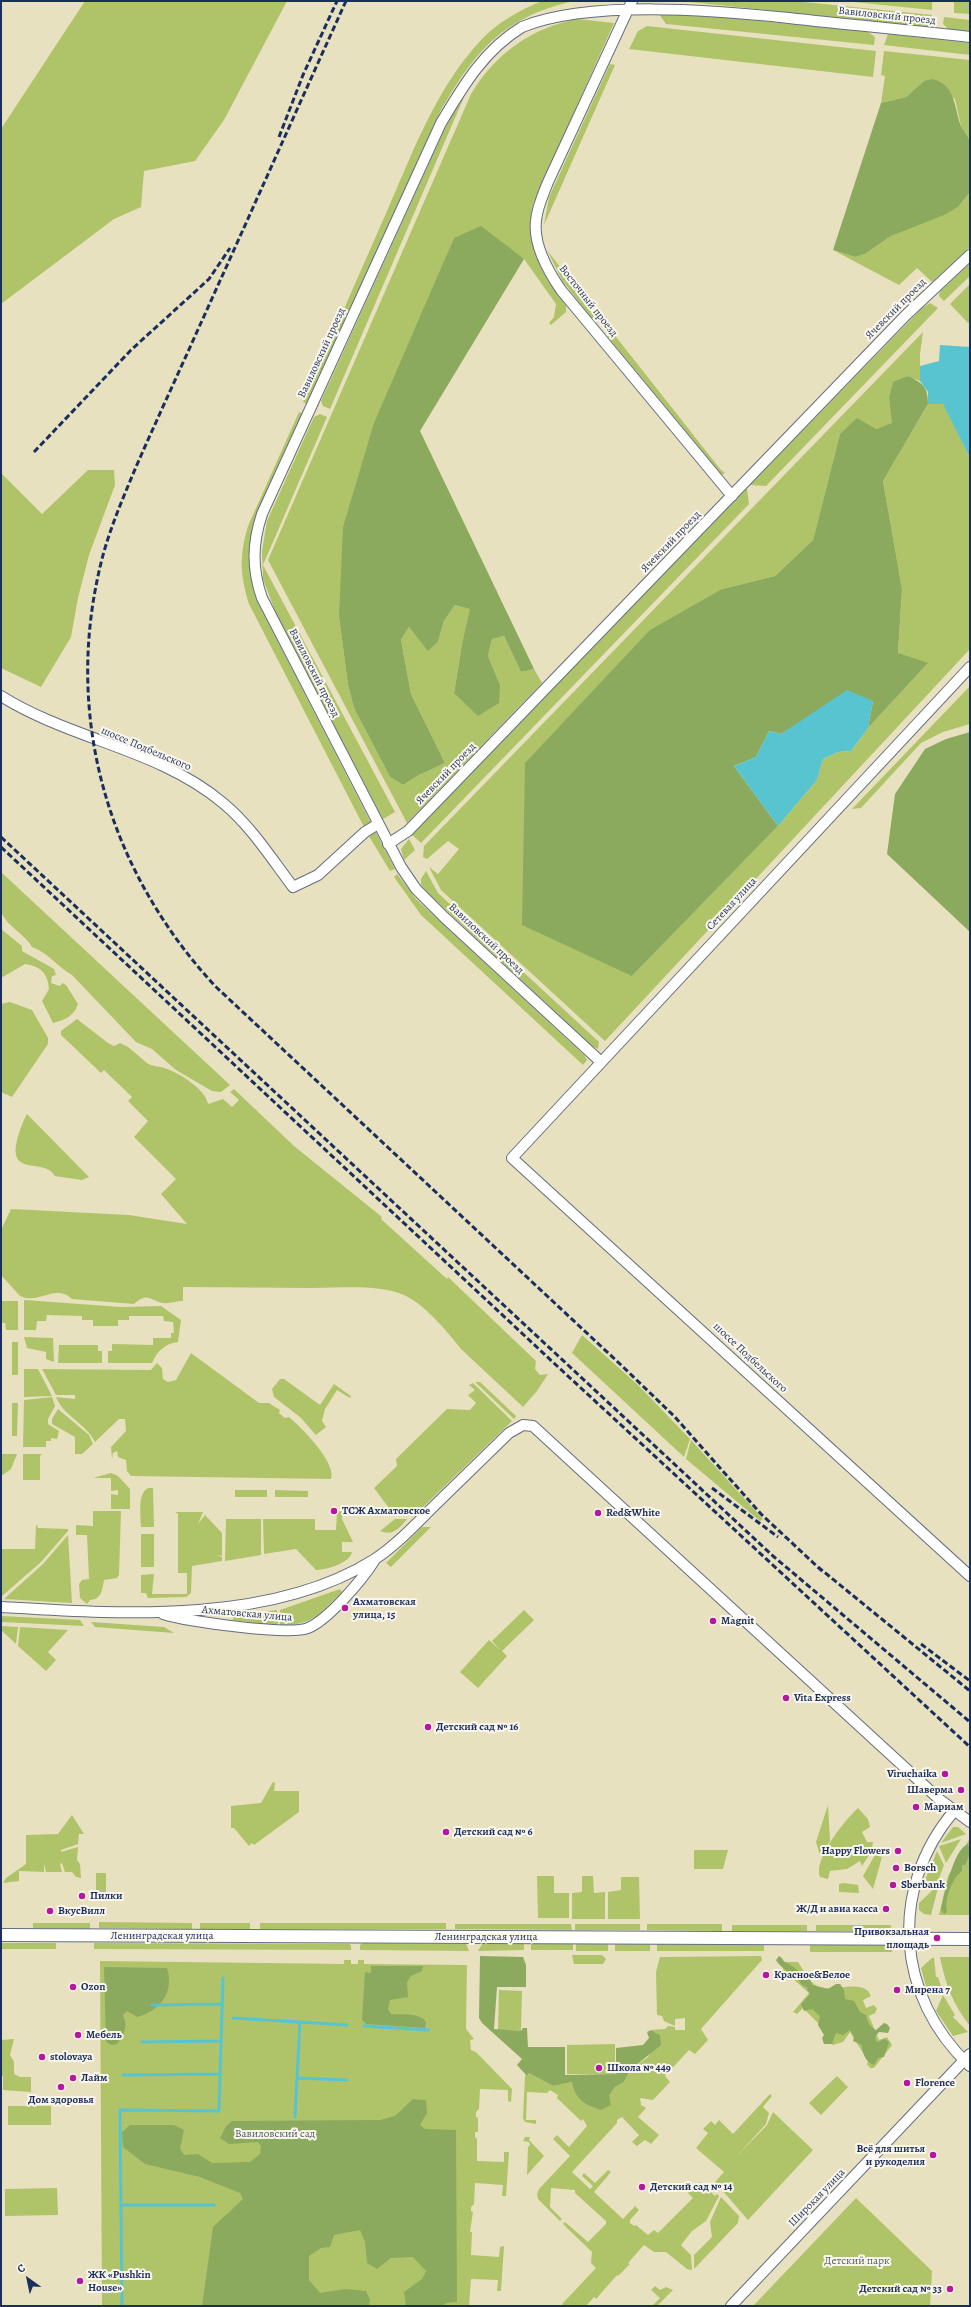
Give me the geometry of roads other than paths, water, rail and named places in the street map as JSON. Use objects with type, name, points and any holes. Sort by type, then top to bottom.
[{"type":"street","name":"Вавиловский проезд","points":[[601,1062],[416,889],[400,868],[262,598],[254,565],[257,530],[262,514],[441,123],[472,73],[489,53],[505,38],[523,26],[547,14],[574,7],[632,2],[970,37]]},
{"type":"street","name":"Восточный проезд","points":[[632,2],[548,182],[540,202],[536,222],[538,236],[550,274],[561,290],[732,496]]},
{"type":"street","name":"Ячевский проезд","points":[[388,844],[408,831],[906,316],[970,255]]},
{"type":"street","name":"Сетевая улица","points":[[512,1158],[970,667]]},
{"type":"street","name":"шоссе Подбельского","points":[[1,696],[23,710],[56,725],[169,769],[199,785],[223,802],[242,821],[293,887],[318,875],[364,832],[378,824]]},
{"type":"street","name":"шоссе Подбельского","points":[[512,1158],[970,1576]]},
{"type":"street","name":"Ахматовская улица","points":[[1,1607],[78,1612],[157,1612],[278,1600],[329,1583],[376,1558],[401,1539],[509,1433],[523,1426],[533,1426],[939,1799],[954,1811]]},
{"type":"street","name":"Ахматовская улица","points":[[157,1612],[194,1622],[287,1631],[306,1629],[315,1625],[363,1578],[376,1558]]},
{"type":"street","points":[[968,2060],[944,2038],[927,2011],[915,1981],[909,1953],[909,1938],[911,1902],[924,1859],[938,1831],[954,1811],[970,1822]]},
{"type":"street","name":"Ленинградская улица","points":[[1,1935],[970,1938]]},
{"type":"street","name":"Широкая улица","points":[[731,2306],[968,2060]]},
{"type":"water","points":[[940,345],[970,347],[970,458],[943,404],[928,404],[928,392],[920,381],[920,366],[939,361]]},
{"type":"water","points":[[847,690],[873,701],[868,728],[851,751],[838,752],[823,759],[817,780],[778,826],[734,766],[756,757],[769,731],[781,734]]},
{"type":"waterway","points":[[122,2306],[120,2110],[219,2111],[223,1978]]},
{"type":"waterway","points":[[152,2005],[222,2004]]},
{"type":"waterway","points":[[233,2018],[347,2025]]},
{"type":"waterway","points":[[295,2117],[300,2022]]},
{"type":"waterway","points":[[364,2026],[428,2030]]},
{"type":"waterway","points":[[142,2042],[221,2041]]},
{"type":"waterway","points":[[123,2075],[220,2074]]},
{"type":"waterway","points":[[297,2078],[347,2080]]},
{"type":"waterway","points":[[122,2205],[214,2205]]},
{"type":"railway","points":[[279,137],[303,75],[337,1]]},
{"type":"railway","points":[[346,1],[144,449],[121,502],[108,538],[101,563],[91,621],[88,678],[92,734],[104,789],[122,842],[147,893],[178,941],[215,986],[674,1416],[761,1514],[822,1571]]},
{"type":"railway","points":[[34,452],[131,350],[209,279],[230,248]]},
{"type":"railway","points":[[1,837],[773,1556],[970,1722]]},
{"type":"railway","points":[[1,847],[556,1365],[970,1747]]},
{"type":"railway","points":[[712,1488],[778,1537]]},
{"type":"railway","points":[[818,1567],[970,1691]]},
{"type":"railway","points":[[921,1644],[970,1681]]},
{"type":"place","name":"ТСЖ Ахматовское","points":[[334,1511]]},
{"type":"place","name":"Red&White","points":[[598,1513]]},
{"type":"place","name":"Ахматовская улица, 15","points":[[345,1608]]},
{"type":"place","name":"Magnit","points":[[713,1621]]},
{"type":"place","name":"Vita Express","points":[[786,1698]]},
{"type":"place","name":"Детский сад № 16","points":[[428,1727]]},
{"type":"place","name":"Viruchaika","points":[[945,1774]]},
{"type":"place","name":"Шаверма","points":[[961,1790]]},
{"type":"place","name":"Мариам","points":[[916,1807]]},
{"type":"place","name":"Детский сад № 6","points":[[446,1832]]},
{"type":"place","name":"Happy Flowers","points":[[898,1851]]},
{"type":"place","name":"Borsch","points":[[896,1868]]},
{"type":"place","name":"Sberbank","points":[[893,1885]]},
{"type":"place","name":"Пилки","points":[[82,1896]]},
{"type":"place","name":"Ж/Д и авиа касса","points":[[886,1909]]},
{"type":"place","name":"ВкусВилл","points":[[50,1911]]},
{"type":"place","name":"Привокзальная площадь","points":[[937,1938]]},
{"type":"place","name":"Красное&Белое","points":[[766,1975]]},
{"type":"place","name":"Ozon","points":[[73,1987]]},
{"type":"place","name":"Мирена 7","points":[[897,1990]]},
{"type":"place","name":"Мебель","points":[[78,2035]]},
{"type":"place","name":"stolovaya","points":[[42,2057]]},
{"type":"place","name":"Школа № 449","points":[[599,2068]]},
{"type":"place","name":"Лайм","points":[[73,2078]]},
{"type":"place","name":"Florence","points":[[907,2083]]},
{"type":"place","name":"Дом здоровья","points":[[61,2087]]},
{"type":"place","name":"Всё для шитья и рукоделия","points":[[933,2155]]},
{"type":"place","name":"Детский сад № 14","points":[[642,2187]]},
{"type":"place","name":"ЖК «Pushkin House»","points":[[80,2281]]},
{"type":"place","name":"Детский сад № 33","points":[[950,2289]]},
{"type":"park label","name":"Вавиловский сад","points":[[275,2134]]},
{"type":"park label","name":"Детский парк","points":[[857,2261]]}]
